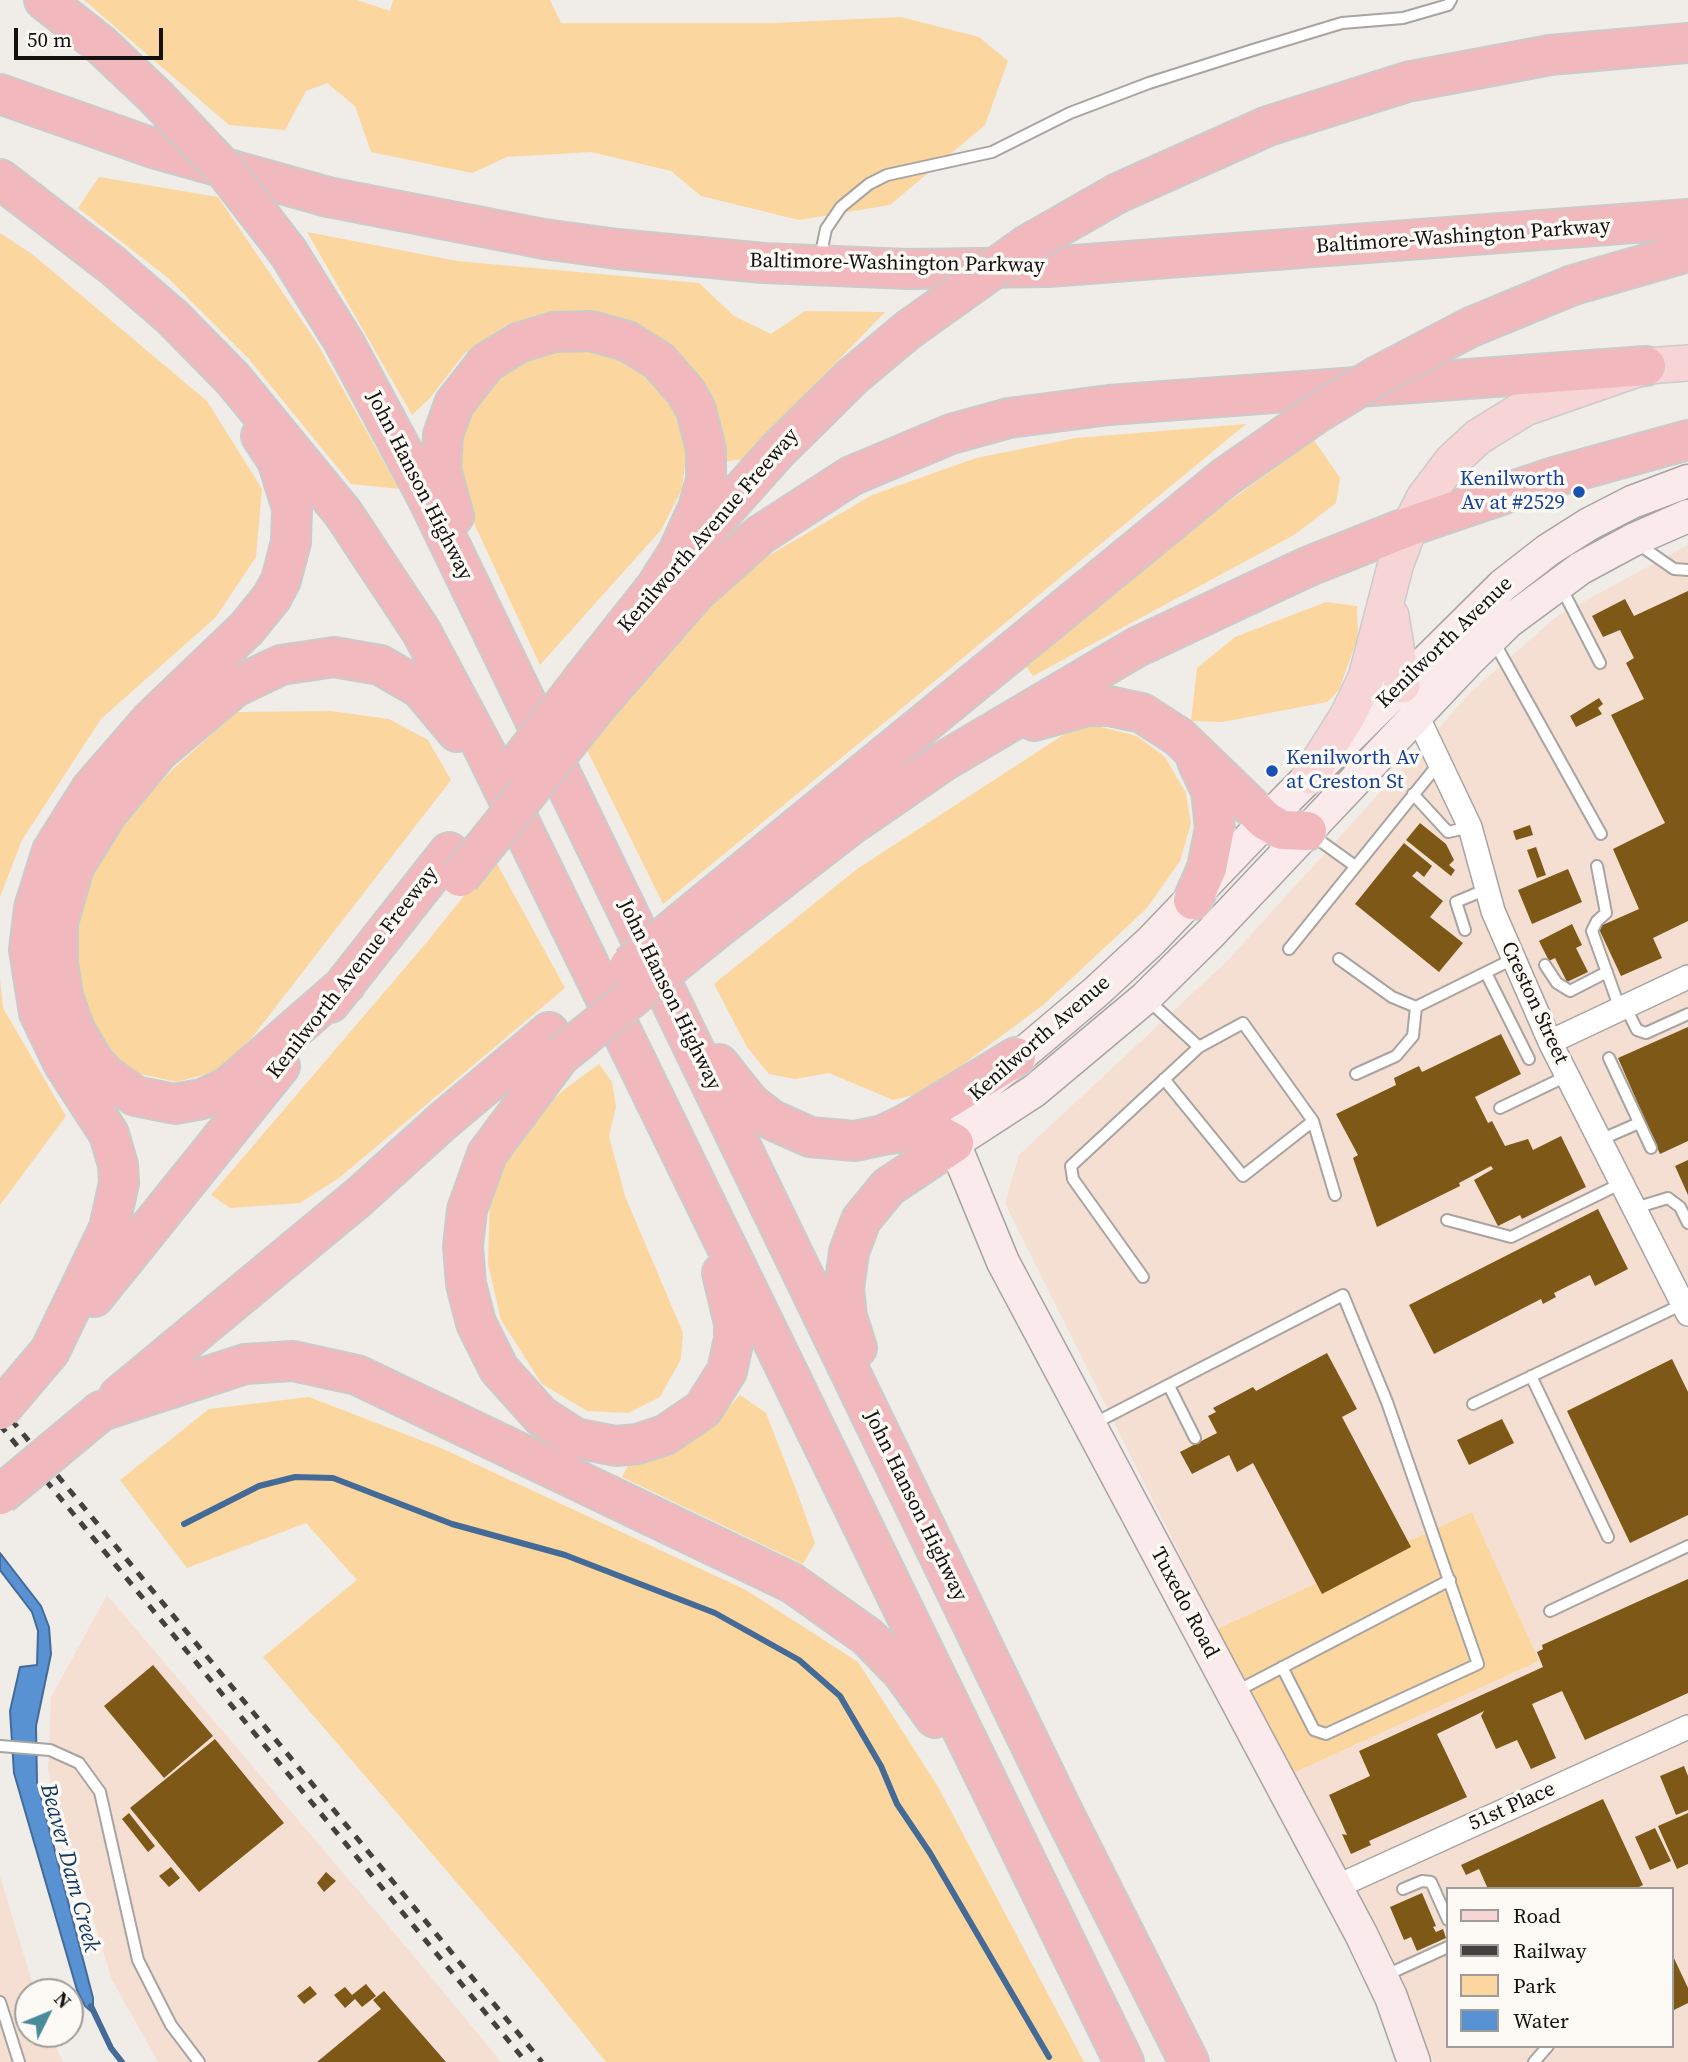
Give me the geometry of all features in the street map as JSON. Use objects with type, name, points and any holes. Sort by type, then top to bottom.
[{"type":"highway","name":"John Hanson Highway","points":[[44,0],[100,44],[156,97],[224,169],[288,252],[373,394],[503,653],[1063,1812],[1189,2062]]},
{"type":"highway","name":"Kenilworth Avenue Freeway","points":[[0,1410],[345,984],[454,865],[593,689],[655,588],[777,450],[853,376],[908,330],[1027,245],[1118,193],[1244,135],[1338,102],[1407,82],[1550,55],[1688,43]]},
{"type":"highway","name":"Baltimore-Washington Parkway","points":[[0,94],[188,159],[401,213],[617,250],[819,267],[978,269],[1129,263],[1688,219]]},
{"type":"highway","points":[[0,179],[77,236],[172,317],[233,379],[290,445],[374,558],[444,672],[554,890],[1124,2062]]},
{"type":"highway","points":[[0,1495],[359,1197],[443,1121],[555,1044],[706,920],[1224,478],[1317,413],[1379,374],[1483,321],[1573,285],[1688,252]]},
{"type":"highway","points":[[50,1351],[109,1228],[120,1183],[118,1165],[108,1134],[59,1056],[40,1013],[29,950],[34,908],[52,851],[91,789],[150,721],[262,610],[281,580],[291,542],[292,508],[277,460],[172,317]]},
{"type":"highway","points":[[503,653],[444,487],[440,452],[448,417],[463,389],[486,363],[518,342],[554,331],[609,334],[627,341],[659,361],[691,401],[702,429],[706,480],[687,536],[655,588]]},
{"type":"highway","points":[[593,689],[760,535],[851,476],[951,434],[1009,418],[1073,409],[1646,366]]},
{"type":"highway","points":[[706,920],[975,740],[1104,664],[1171,630],[1307,567],[1410,526],[1554,477],[1688,440]]},
{"type":"highway","points":[[345,984],[233,1083],[202,1099],[175,1104],[135,1096],[106,1075],[84,1048],[63,996],[58,963],[58,923],[74,867],[93,833],[158,752],[214,702],[263,672],[317,658],[350,658],[394,671],[421,688],[454,727],[554,890]]},
{"type":"highway","points":[[975,740],[1053,714],[1098,706],[1142,713],[1179,737],[1266,821],[1282,830],[1307,831]]},
{"type":"highway","points":[[1179,737],[1207,778],[1215,815],[1211,855],[1194,900]]},
{"type":"highway","points":[[185,1183],[402,947],[454,865]]},
{"type":"highway","points":[[655,967],[730,1079],[761,1112],[784,1127],[810,1137],[855,1141],[919,1130],[938,1134],[954,1143],[900,1178],[877,1197],[855,1232],[846,1264],[847,1317],[903,1483]]},
{"type":"highway","points":[[555,1044],[487,1154],[467,1210],[463,1246],[469,1298],[476,1323],[492,1359],[532,1408],[575,1438],[615,1446],[638,1444],[665,1435],[703,1409],[727,1371],[734,1339],[732,1308],[687,1164]]},
{"type":"highway","points":[[883,1135],[1016,1057]]},
{"type":"highway","points":[[102,1411],[245,1364],[277,1360],[332,1367],[374,1381],[774,1574],[842,1616],[891,1659],[936,1720],[1030,1872]]},
{"type":"main road","points":[[1310,776],[1358,696],[1372,661],[1396,563],[1410,526],[1443,472],[1493,426],[1545,400],[1646,366],[1688,363]]},
{"type":"main road","name":"Kenilworth Avenue","points":[[954,1143],[1034,1091],[1145,998],[1211,933],[1307,831],[1484,601],[1548,550],[1611,513],[1688,481]]},
{"type":"main road","name":"Kenilworth Avenue","points":[[954,1143],[957,1118],[968,1100],[1106,983],[1194,900],[1310,776],[1559,583],[1633,540],[1688,516]]},
{"type":"main road","points":[[1389,599],[1395,659],[1409,699]]},
{"type":"main road","name":"Tuxedo Road","points":[[954,1143],[1003,1262],[1382,1977],[1413,2062]]},
{"type":"street","name":"Creston Street","points":[[1409,699],[1470,827],[1487,889],[1513,959],[1550,1042],[1686,1309]]},
{"type":"street","points":[[1550,1042],[1688,978]]},
{"type":"street","name":"51st Place","points":[[1336,1888],[1688,1727]]},
{"type":"lane","points":[[819,267],[822,241],[832,218],[855,194],[887,175],[992,152],[1070,113],[1149,83],[1253,50],[1342,23],[1403,19],[1448,5],[1451,0]]},
{"type":"lane","points":[[1633,540],[1667,565],[1688,570]]},
{"type":"lane","points":[[1559,583],[1600,663]]},
{"type":"lane","points":[[1492,637],[1601,834]]},
{"type":"lane","points":[[1289,949],[1440,762]]},
{"type":"lane","points":[[1413,794],[1448,832],[1470,827]]},
{"type":"lane","points":[[1307,831],[1355,866]]},
{"type":"lane","points":[[1597,866],[1606,913],[1597,921],[1592,932],[1623,1008],[1637,1030],[1646,1033],[1688,1014]]},
{"type":"lane","points":[[1465,930],[1456,902],[1487,889]]},
{"type":"lane","points":[[1339,959],[1392,997],[1416,1007],[1513,959]]},
{"type":"lane","points":[[1545,965],[1557,983],[1570,991],[1607,972]]},
{"type":"lane","points":[[1486,973],[1529,1059]]},
{"type":"lane","points":[[1145,998],[1199,1047]]},
{"type":"lane","points":[[1356,1074],[1395,1056],[1413,1036],[1416,1007]]},
{"type":"lane","points":[[1143,1277],[1073,1179],[1071,1166],[1199,1047],[1243,1023],[1313,1121],[1335,1195]]},
{"type":"lane","points":[[1609,1058],[1651,1148]]},
{"type":"lane","points":[[1500,1108],[1567,1076]]},
{"type":"lane","points":[[1164,1079],[1243,1176],[1313,1121]]},
{"type":"lane","points":[[1600,1140],[1639,1123]]},
{"type":"lane","points":[[1447,1220],[1511,1237],[1622,1183]]},
{"type":"lane","points":[[1635,1208],[1668,1198],[1680,1207],[1688,1223]]},
{"type":"lane","points":[[1091,1426],[1169,1386],[1192,1371],[1343,1295],[1387,1402],[1479,1659],[1473,1668],[1326,1734],[1314,1730],[1282,1667]]},
{"type":"lane","points":[[1473,1404],[1686,1309]]},
{"type":"lane","points":[[1531,1376],[1608,1537]]},
{"type":"lane","points":[[1169,1386],[1195,1438]]},
{"type":"lane","points":[[1550,1611],[1688,1546]]},
{"type":"lane","points":[[1232,1693],[1450,1580]]},
{"type":"lane","points":[[0,1746],[50,1750],[79,1763],[100,1793],[138,1960],[171,2025],[199,2062]]},
{"type":"lane","points":[[1403,1889],[1422,1881],[1431,1882],[1446,1916]]},
{"type":"lane","points":[[1382,1977],[1446,1948]]},
{"type":"lane","points":[[0,2002],[19,2062]]},
{"type":"lane","points":[[1534,2062],[1546,2048]]},
{"type":"shaded area","points":[[1688,545],[1688,2062],[1434,2062],[1291,1774],[1539,1661],[1472,1512],[1217,1629],[1005,1203],[1019,1155],[1227,961],[1472,691],[1557,616]]},
{"type":"shaded area","points":[[107,1595],[501,2062],[158,2062],[112,1980],[48,1772],[51,1697]]},
{"type":"shaded area","points":[[0,1876],[31,1978],[14,1978],[14,2048],[56,2048],[63,2062],[0,2062]]},
{"type":"green space","points":[[84,0],[357,0],[390,11],[393,0],[550,0],[561,23],[773,23],[901,17],[979,37],[1008,61],[985,125],[890,205],[799,220],[701,196],[671,171],[591,152],[507,157],[472,173],[371,152],[355,106],[327,83],[306,91],[285,130],[229,125]]},
{"type":"green space","points":[[99,177],[218,197],[317,343],[399,489],[351,484],[248,358],[167,277],[78,208]]},
{"type":"green space","points":[[307,232],[457,261],[699,283],[734,316],[771,334],[805,311],[885,312],[743,459],[723,462],[699,382],[555,313],[505,326],[464,354],[430,398],[412,415]]},
{"type":"green space","points":[[0,233],[32,254],[207,401],[262,489],[256,557],[216,617],[101,719],[22,840],[0,897]]},
{"type":"green space","points":[[548,350],[589,350],[620,359],[652,382],[672,407],[687,447],[682,489],[661,530],[540,665],[465,504],[456,459],[467,421],[490,386],[517,362]]},
{"type":"green space","points":[[1246,424],[663,904],[586,748],[699,610],[768,556],[872,495],[976,458],[1076,438]]},
{"type":"green space","points":[[1314,440],[1340,478],[1336,503],[1294,535],[1033,676],[1025,665],[1202,521]]},
{"type":"green space","points":[[1326,602],[1357,606],[1358,637],[1339,690],[1327,702],[1222,722],[1191,721],[1197,668],[1235,637]]},
{"type":"green space","points":[[331,711],[389,719],[428,740],[451,780],[254,1035],[221,1070],[177,1082],[131,1072],[98,1035],[73,972],[75,927],[83,882],[118,826],[173,769],[237,712]]},
{"type":"green space","points":[[1097,726],[1137,736],[1165,757],[1186,793],[1191,823],[1180,861],[1147,908],[1043,1005],[926,1092],[893,1100],[829,1073],[795,1079],[769,1074],[747,1047],[714,984],[857,869],[1074,728]]},
{"type":"green space","points":[[494,858],[565,988],[339,1178],[300,1203],[230,1208],[211,1195],[427,942]]},
{"type":"green space","points":[[0,979],[3,1008],[66,1116],[0,1205]]},
{"type":"green space","points":[[599,1064],[612,1082],[616,1107],[609,1136],[625,1196],[683,1333],[681,1359],[660,1397],[628,1413],[587,1411],[542,1384],[501,1320],[488,1264],[490,1193],[520,1135],[561,1092]]},
{"type":"green space","points":[[740,1395],[766,1413],[800,1500],[815,1543],[803,1564],[622,1477],[631,1460],[716,1421]]},
{"type":"green space","points":[[309,1397],[441,1448],[746,1590],[858,1662],[937,1785],[1084,2062],[606,2062],[531,1969],[263,1657],[357,1580],[306,1523],[187,1568],[120,1480],[209,1409]]},
{"type":"green space","points":[[1472,1512],[1539,1661],[1291,1774],[1217,1629]]},
{"type":"water","name":"Beaver Dam Creek","points":[[0,1553],[41,1606],[49,1627],[51,1654],[36,1726],[37,1782],[93,1998],[93,2013],[84,2004],[84,1978],[74,1978],[14,1773],[10,1711],[20,1667],[37,1665],[38,1631],[32,1612],[0,1570]]},
{"type":"building","points":[[1688,591],[1688,921],[1653,938],[1662,958],[1621,976],[1598,927],[1639,909],[1613,849],[1665,823],[1611,715],[1644,699],[1626,663],[1634,658],[1620,630],[1603,637],[1592,616],[1625,599],[1634,616]]},
{"type":"building","points":[[1599,698],[1603,704],[1598,708],[1602,714],[1576,727],[1570,716]]},
{"type":"building","points":[[1420,823],[1446,844],[1454,860],[1449,865],[1455,870],[1451,876],[1406,840]]},
{"type":"building","points":[[1530,825],[1533,835],[1516,840],[1513,831]]},
{"type":"building","points":[[1404,843],[1432,866],[1424,877],[1417,871],[1412,876],[1443,901],[1430,917],[1463,943],[1439,972],[1355,904]]},
{"type":"building","points":[[1536,847],[1546,875],[1537,878],[1527,850]]},
{"type":"building","points":[[1568,869],[1582,902],[1532,924],[1518,890]]},
{"type":"building","points":[[1572,924],[1582,945],[1576,948],[1588,972],[1567,982],[1555,958],[1549,961],[1539,941]]},
{"type":"building","points":[[1688,1027],[1688,1141],[1660,1154],[1618,1058]]},
{"type":"building","points":[[1501,1034],[1521,1074],[1475,1097],[1488,1123],[1492,1121],[1505,1146],[1528,1139],[1533,1150],[1561,1136],[1586,1187],[1522,1219],[1520,1215],[1498,1226],[1474,1180],[1493,1169],[1491,1166],[1459,1183],[1460,1186],[1377,1227],[1353,1158],[1358,1155],[1336,1114],[1396,1085],[1394,1078],[1419,1066],[1422,1072]]},
{"type":"building","points":[[1688,1160],[1688,1195],[1675,1166]]},
{"type":"building","points":[[1598,1209],[1628,1269],[1595,1286],[1590,1275],[1554,1293],[1556,1297],[1543,1304],[1541,1299],[1434,1354],[1409,1305]]},
{"type":"building","points":[[1327,1353],[1357,1409],[1342,1417],[1411,1547],[1322,1594],[1253,1463],[1237,1472],[1229,1455],[1192,1474],[1180,1452],[1217,1433],[1208,1416],[1216,1412],[1213,1408],[1253,1387],[1256,1391]]},
{"type":"building","points":[[1672,1359],[1688,1392],[1688,1515],[1630,1543],[1567,1411]]},
{"type":"building","points":[[1502,1419],[1514,1443],[1469,1465],[1457,1440]]},
{"type":"building","points":[[1688,1579],[1688,1693],[1585,1740],[1562,1691],[1532,1704],[1556,1758],[1531,1769],[1517,1740],[1496,1749],[1481,1716],[1484,1711],[1437,1734],[1467,1797],[1369,1841],[1371,1845],[1351,1854],[1342,1834],[1347,1835],[1329,1795],[1370,1776],[1359,1751],[1543,1667],[1537,1652],[1543,1649],[1542,1645]]},
{"type":"building","points":[[153,1665],[213,1736],[164,1778],[104,1706]]},
{"type":"building","points":[[215,1739],[284,1823],[199,1892],[130,1808]]},
{"type":"building","points":[[1684,1766],[1688,1776],[1688,1810],[1676,1815],[1660,1776]]},
{"type":"building","points":[[1603,1799],[1643,1885],[1487,1887],[1479,1869],[1466,1875],[1461,1865]]},
{"type":"building","points":[[129,1813],[155,1846],[148,1852],[122,1819]]},
{"type":"building","points":[[1688,1813],[1688,1864],[1677,1869],[1658,1826]]},
{"type":"building","points":[[1655,1828],[1671,1861],[1650,1870],[1635,1837]]},
{"type":"building","points":[[171,1867],[180,1878],[169,1887],[159,1876]]},
{"type":"building","points":[[326,1872],[336,1881],[324,1892],[317,1883]]},
{"type":"building","points":[[1422,1893],[1436,1926],[1433,1927],[1436,1932],[1443,1929],[1446,1938],[1417,1951],[1411,1937],[1404,1940],[1390,1907]]},
{"type":"building","points":[[1674,1958],[1688,1988],[1688,2003],[1674,2010]]},
{"type":"building","points":[[366,1984],[376,1996],[362,2007],[355,1999],[345,2008],[334,1995],[345,1987],[352,1995]]},
{"type":"building","points":[[310,1986],[317,1994],[304,2004],[297,1996]]},
{"type":"building","points":[[384,1991],[446,2062],[317,2062],[381,2009],[373,2000]]},
{"type":"waterway","points":[[184,1524],[259,1486],[295,1477],[333,1478],[452,1524],[565,1555],[715,1613],[799,1660],[840,1696],[881,1766],[897,1804],[930,1853],[1049,2057]]},
{"type":"waterway","name":"Beaver Dam Creek","points":[[91,2006],[111,2048],[122,2062]]},
{"type":"railway","points":[[0,1406],[542,2062]]},
{"type":"railway","points":[[0,1425],[526,2062]]},
{"type":"place","name":"Kenilworth Av at #2529","points":[[1579,492]]},
{"type":"place","name":"Kenilworth Av at Creston St","points":[[1272,771]]}]
